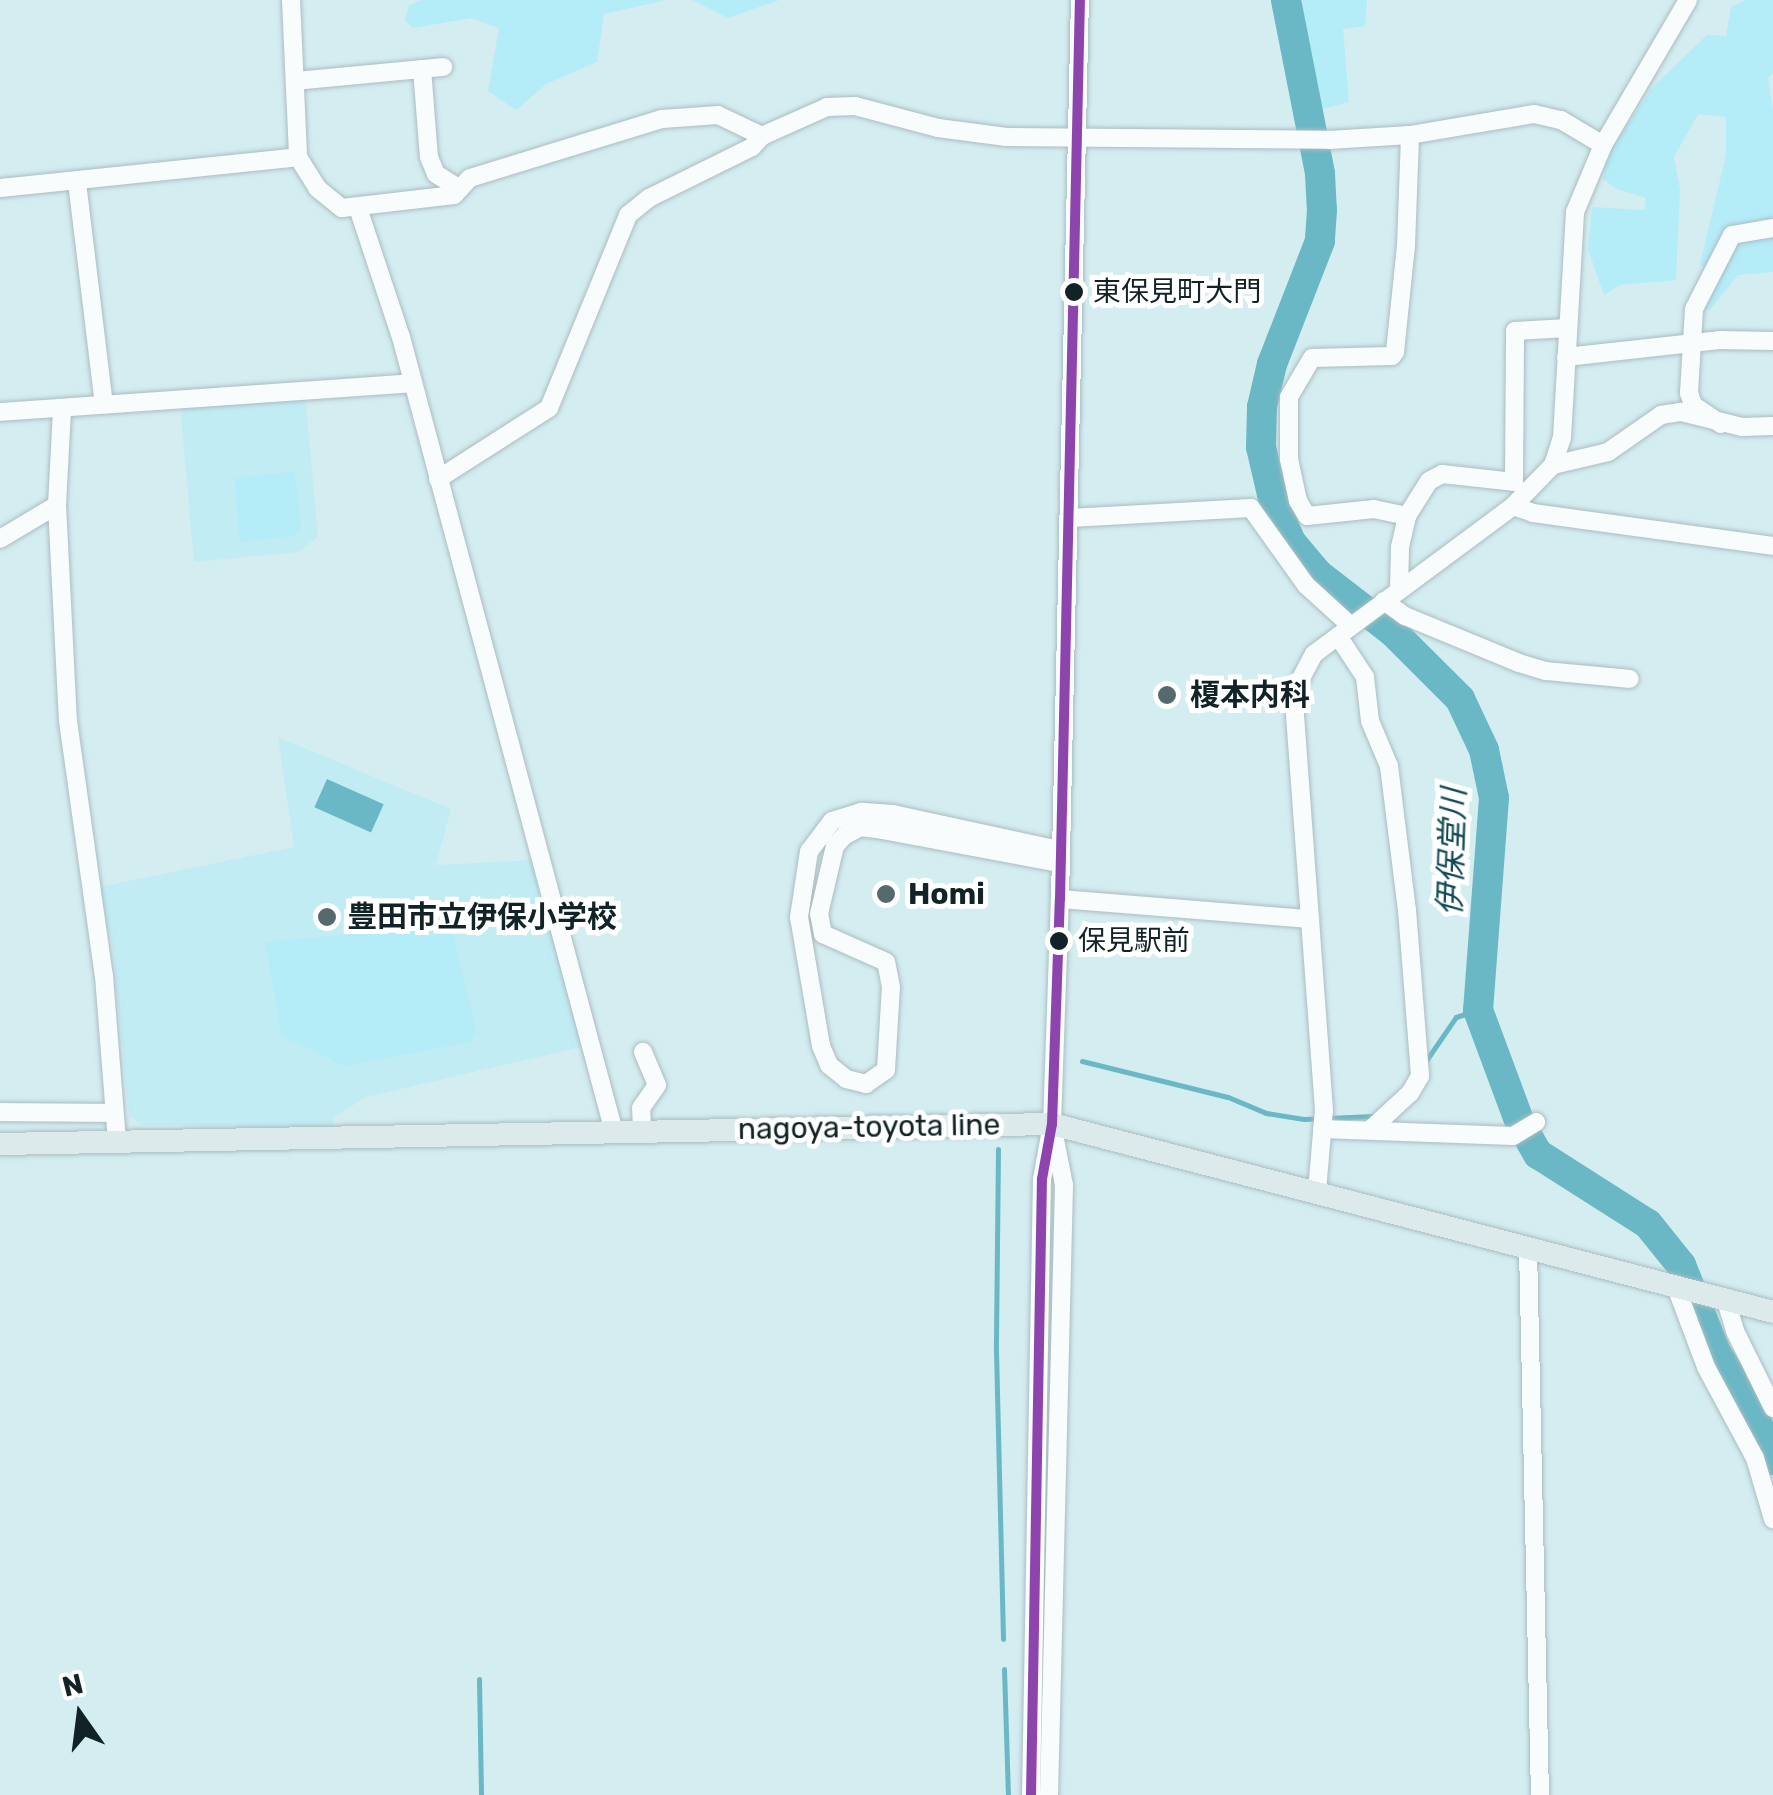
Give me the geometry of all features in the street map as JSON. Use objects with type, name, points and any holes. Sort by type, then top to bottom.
[{"type":"main road","name":"nagoya-toyota line","points":[[0,1144],[1052,1124],[1773,1312]]},
{"type":"street","points":[[291,0],[298,157],[317,188],[342,208],[454,195],[470,178],[662,119],[718,115],[762,136]]},
{"type":"street","points":[[1031,1795],[1042,1179],[1052,1124],[1060,898],[1080,0]]},
{"type":"street","points":[[1316,1191],[1323,1121],[1296,712],[1299,682],[1314,654],[1513,506],[1552,466],[1562,438],[1575,212],[1603,144],[1688,0]]},
{"type":"street","points":[[296,81],[443,67]]},
{"type":"street","points":[[422,69],[429,157],[436,174],[460,189]]},
{"type":"street","points":[[438,479],[548,408],[628,215],[649,198],[752,147],[762,136],[827,107],[855,106],[938,128],[1006,137],[1076,138],[1329,140],[1410,135],[1534,114],[1561,120],[1603,144]]},
{"type":"street","points":[[1407,516],[1374,508],[1307,516],[1291,471],[1289,397],[1312,358],[1392,356],[1394,352],[1406,246],[1410,135]]},
{"type":"street","points":[[0,188],[298,157]]},
{"type":"street","points":[[76,182],[104,404]]},
{"type":"street","points":[[358,208],[400,337],[614,1132]]},
{"type":"street","points":[[1721,424],[1690,400],[1694,309],[1724,244],[1732,235],[1773,228]]},
{"type":"street","points":[[1399,589],[1400,547],[1407,516],[1429,481],[1442,474],[1514,482],[1511,406],[1515,330],[1568,328]]},
{"type":"street","points":[[1566,356],[1773,341]]},
{"type":"street","points":[[0,412],[410,383]]},
{"type":"street","points":[[62,410],[56,505],[68,721],[104,976],[117,1140]]},
{"type":"street","points":[[1552,466],[1608,452],[1661,415],[1682,412],[1721,424],[1773,426]]},
{"type":"street","points":[[0,539],[56,505]]},
{"type":"street","points":[[1513,506],[1532,513],[1773,546]]},
{"type":"street","points":[[1070,518],[1251,508],[1306,584],[1349,627],[1366,677],[1370,721],[1389,766],[1405,894],[1418,1070],[1416,1086],[1370,1130]]},
{"type":"street","points":[[1379,604],[1519,663],[1546,671],[1630,679]]},
{"type":"street","points":[[861,812],[893,814],[1059,856],[860,827],[844,836],[835,846],[819,914],[824,934],[886,962],[891,987],[886,1070],[866,1084],[846,1079],[829,1065],[820,1046],[799,918],[809,850],[832,821],[861,812]]},
{"type":"street","points":[[1060,898],[1310,919]]},
{"type":"street","points":[[642,1132],[641,1108],[657,1085],[643,1052]]},
{"type":"street","points":[[0,1112],[114,1114]]},
{"type":"street","points":[[1323,1121],[1370,1130],[1513,1136],[1536,1122]]},
{"type":"street","points":[[1050,1795],[1064,1185],[1052,1124]]},
{"type":"street","points":[[1528,1247],[1540,1795]]},
{"type":"street","points":[[1697,1293],[1735,1332],[1773,1408]]},
{"type":"street","points":[[1697,1293],[1706,1367],[1755,1458],[1773,1519]]},
{"type":"shaded area","points":[[422,0],[666,0],[604,14],[597,62],[546,84],[516,110],[488,91],[499,28],[471,18],[413,28],[405,21],[409,5]]},
{"type":"shaded area","points":[[692,0],[779,0],[728,18]]},
{"type":"shaded area","points":[[1302,0],[1367,0],[1365,26],[1343,29],[1349,102],[1315,111]]},
{"type":"shaded area","points":[[1746,0],[1773,0],[1773,72],[1768,78],[1773,110],[1773,272],[1738,275],[1710,310],[1702,308],[1713,281],[1700,264],[1726,155],[1726,117],[1698,114],[1674,157],[1680,189],[1676,280],[1620,285],[1604,295],[1588,249],[1592,207],[1644,210],[1646,198],[1617,189],[1603,179],[1606,157],[1652,88],[1707,35],[1726,36],[1731,7]]},
{"type":"shaded area","points":[[305,394],[318,537],[299,552],[194,562],[180,405]]},
{"type":"shaded area","points":[[294,472],[302,529],[292,536],[240,542],[234,478]]},
{"type":"shaded area","name":"豊田市立伊保小学校","points":[[278,737],[451,809],[436,865],[532,860],[586,1046],[366,1097],[333,1118],[334,1128],[142,1125],[129,1116],[113,947],[99,887],[294,847]]},
{"type":"shaded area","points":[[327,779],[384,804],[371,833],[314,807]]},
{"type":"shaded area","points":[[451,925],[476,1032],[471,1042],[344,1066],[282,1036],[265,942]]},
{"type":"waterway","name":"伊保堂川","points":[[1286,0],[1320,174],[1322,210],[1320,241],[1272,364],[1262,407],[1261,447],[1274,503],[1291,542],[1318,574],[1393,632],[1460,699],[1484,750],[1494,798],[1478,1010],[1520,1123],[1538,1154],[1648,1224],[1681,1265],[1716,1352],[1750,1406],[1773,1460]]},
{"type":"waterway","points":[[1423,1065],[1456,1017],[1478,1010]]},
{"type":"waterway","points":[[1082,1061],[1228,1097],[1266,1113],[1304,1119],[1375,1116]]},
{"type":"waterway","points":[[998,1149],[996,1351],[1003,1639]]},
{"type":"waterway","points":[[1004,1669],[1008,1795]]},
{"type":"waterway","points":[[479,1679],[481,1795]]},
{"type":"transit line","points":[[1031,1795],[1042,1179],[1052,1124],[1060,899],[1080,0]]},
{"type":"place","name":"東保見町大門","points":[[1074,292]]},
{"type":"place","name":"榎本内科","points":[[1167,695]]},
{"type":"place","name":"Homi","points":[[886,894]]},
{"type":"place","name":"豊田市立伊保小学校","points":[[327,917]]},
{"type":"place","name":"保見駅前","points":[[1059,941]]}]
